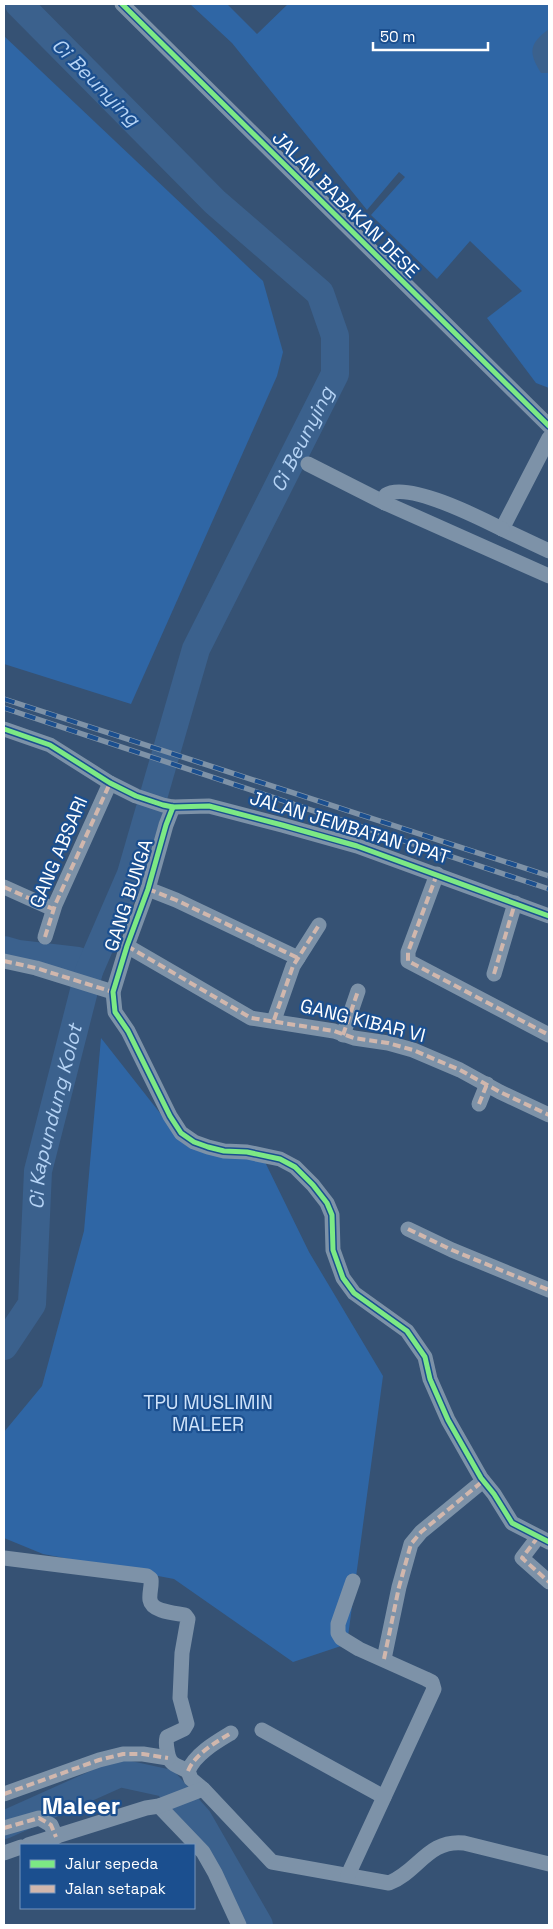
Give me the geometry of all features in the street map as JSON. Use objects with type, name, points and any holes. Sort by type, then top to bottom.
[{"type":"street","name":"JALAN BABAKAN DESE","points":[[122,4],[549,426]]},
{"type":"street","points":[[502,529],[549,438]]},
{"type":"street","points":[[308,464],[385,503],[545,574],[549,556]]},
{"type":"street","points":[[385,503],[386,496],[391,492],[404,492],[448,503],[549,551]]},
{"type":"street","name":"JALAN JEMBATAN OPAT","points":[[4,729],[50,745],[110,783],[136,796],[168,806],[214,806],[357,846],[549,916]]},
{"type":"street","name":"GANG ABSARI","points":[[45,937],[53,909],[110,783]]},
{"type":"street","name":"GANG BUNGA","points":[[111,991],[148,889],[166,825],[168,806]]},
{"type":"street","points":[[437,874],[408,952],[407,960],[411,964],[549,1035]]},
{"type":"street","points":[[4,887],[53,909]]},
{"type":"street","points":[[148,889],[176,900],[298,958]]},
{"type":"street","points":[[494,974],[515,903]]},
{"type":"street","points":[[274,1020],[293,966],[319,925]]},
{"type":"street","name":"GANG KIBAR VI","points":[[127,946],[251,1018],[274,1020],[334,1031],[343,1035],[413,1050],[460,1070],[549,1115]]},
{"type":"street","points":[[4,961],[36,968],[111,991],[115,1012],[128,1031],[154,1079],[170,1116],[181,1133],[194,1142],[208,1148],[247,1152],[280,1159],[295,1167],[313,1185],[327,1204],[332,1215],[333,1250],[343,1278],[354,1293],[407,1331],[426,1360],[430,1379],[448,1420],[483,1481],[494,1494],[512,1524],[543,1540],[522,1558],[549,1582]]},
{"type":"street","points":[[343,1035],[358,991]]},
{"type":"street","points":[[479,1104],[487,1084]]},
{"type":"street","points":[[408,1229],[452,1250],[549,1290]]},
{"type":"street","points":[[384,1659],[411,1544],[421,1532],[483,1481]]},
{"type":"street","points":[[4,1558],[147,1576],[151,1579],[150,1599],[153,1606],[159,1610],[185,1615],[188,1619],[182,1653],[180,1698],[187,1724],[184,1729],[167,1737],[168,1758],[170,1762],[188,1770]]},
{"type":"street","points":[[348,1874],[434,1692],[432,1682],[359,1649],[343,1639],[338,1633],[338,1624],[353,1580]]},
{"type":"street","points":[[262,1730],[384,1797]]},
{"type":"street","points":[[231,1733],[208,1749],[191,1764],[188,1770],[191,1779],[201,1790],[272,1862],[390,1882],[436,1848],[455,1843],[549,1864]]},
{"type":"street","points":[[4,1794],[99,1760],[123,1754],[143,1754],[168,1758]]},
{"type":"street","points":[[32,1844],[146,1808],[159,1806],[201,1790]]},
{"type":"street","points":[[159,1806],[203,1852],[239,1925]]},
{"type":"street","points":[[4,1828],[39,1818],[51,1824],[56,1837]]},
{"type":"street","points":[[4,1853],[20,1847]]},
{"type":"green space","points":[[190,4],[227,4],[257,34],[288,4],[549,4],[549,388],[536,383],[487,318],[522,291],[470,241],[437,279],[371,215],[405,177],[399,172],[367,210],[232,43]]},
{"type":"green space","points":[[4,36],[263,281],[283,352],[277,376],[131,704],[4,664]]},
{"type":"green space","name":"TPU MUSLIMIN MALEER","points":[[101,1038],[171,1127],[265,1162],[309,1252],[383,1376],[347,1644],[293,1662],[174,1579],[43,1554],[4,1538],[4,1432],[42,1386],[84,1231]]},
{"type":"shaded area","points":[[549,29],[549,73],[541,73],[534,59],[533,49],[537,39]]},
{"type":"waterway","name":"Ci Beunying","points":[[4,1346],[32,1304],[38,1171],[89,971],[131,874],[196,649],[335,374],[335,336],[320,293],[215,202],[19,4]]},
{"type":"waterway","name":"Ci Kapundung Kolot","points":[[4,950],[18,954],[78,961],[89,971]]},
{"type":"waterway","name":"Ci Kapundung Kolot","points":[[4,1825],[120,1773],[166,1783],[198,1819],[259,1925]]},
{"type":"railway","points":[[4,699],[549,876]]},
{"type":"railway","points":[[4,708],[549,889]]},
{"type":"marked path","points":[[45,937],[55,905],[110,783]]},
{"type":"marked path","points":[[437,874],[408,952],[408,961],[549,1035]]},
{"type":"marked path","points":[[4,887],[53,909]]},
{"type":"marked path","points":[[148,889],[176,900],[298,958]]},
{"type":"marked path","points":[[494,974],[515,903]]},
{"type":"marked path","points":[[274,1020],[293,966],[319,925]]},
{"type":"marked path","points":[[127,946],[251,1018],[334,1031],[354,1038],[388,1043],[413,1050],[460,1070],[500,1092],[549,1115]]},
{"type":"marked path","points":[[4,961],[36,968],[113,992]]},
{"type":"marked path","points":[[343,1035],[358,991]]},
{"type":"marked path","points":[[479,1104],[487,1084]]},
{"type":"marked path","points":[[408,1229],[452,1250],[549,1290]]},
{"type":"marked path","points":[[384,1659],[399,1587],[411,1544],[421,1532],[483,1481]]},
{"type":"marked path","points":[[538,1537],[522,1558],[549,1582]]},
{"type":"marked path","points":[[188,1771],[201,1754],[231,1733]]},
{"type":"marked path","points":[[4,1794],[99,1760],[123,1754],[143,1754],[168,1758]]},
{"type":"marked path","points":[[4,1828],[39,1818],[51,1825],[56,1837]]},
{"type":"cycle path","points":[[122,4],[549,426]]},
{"type":"cycle path","points":[[4,729],[50,745],[110,783],[136,796],[173,807],[209,806],[357,846],[549,916]]},
{"type":"cycle path","points":[[173,807],[148,889],[127,946],[113,992],[115,1012],[128,1031],[170,1116],[181,1133],[194,1142],[208,1147],[280,1159],[295,1167],[313,1185],[327,1203],[332,1215],[333,1250],[343,1278],[354,1293],[407,1331],[425,1357],[430,1379],[448,1420],[481,1478],[494,1494],[512,1523],[549,1542]]},
{"type":"district","name":"Maleer","points":[[81,1806]]}]
